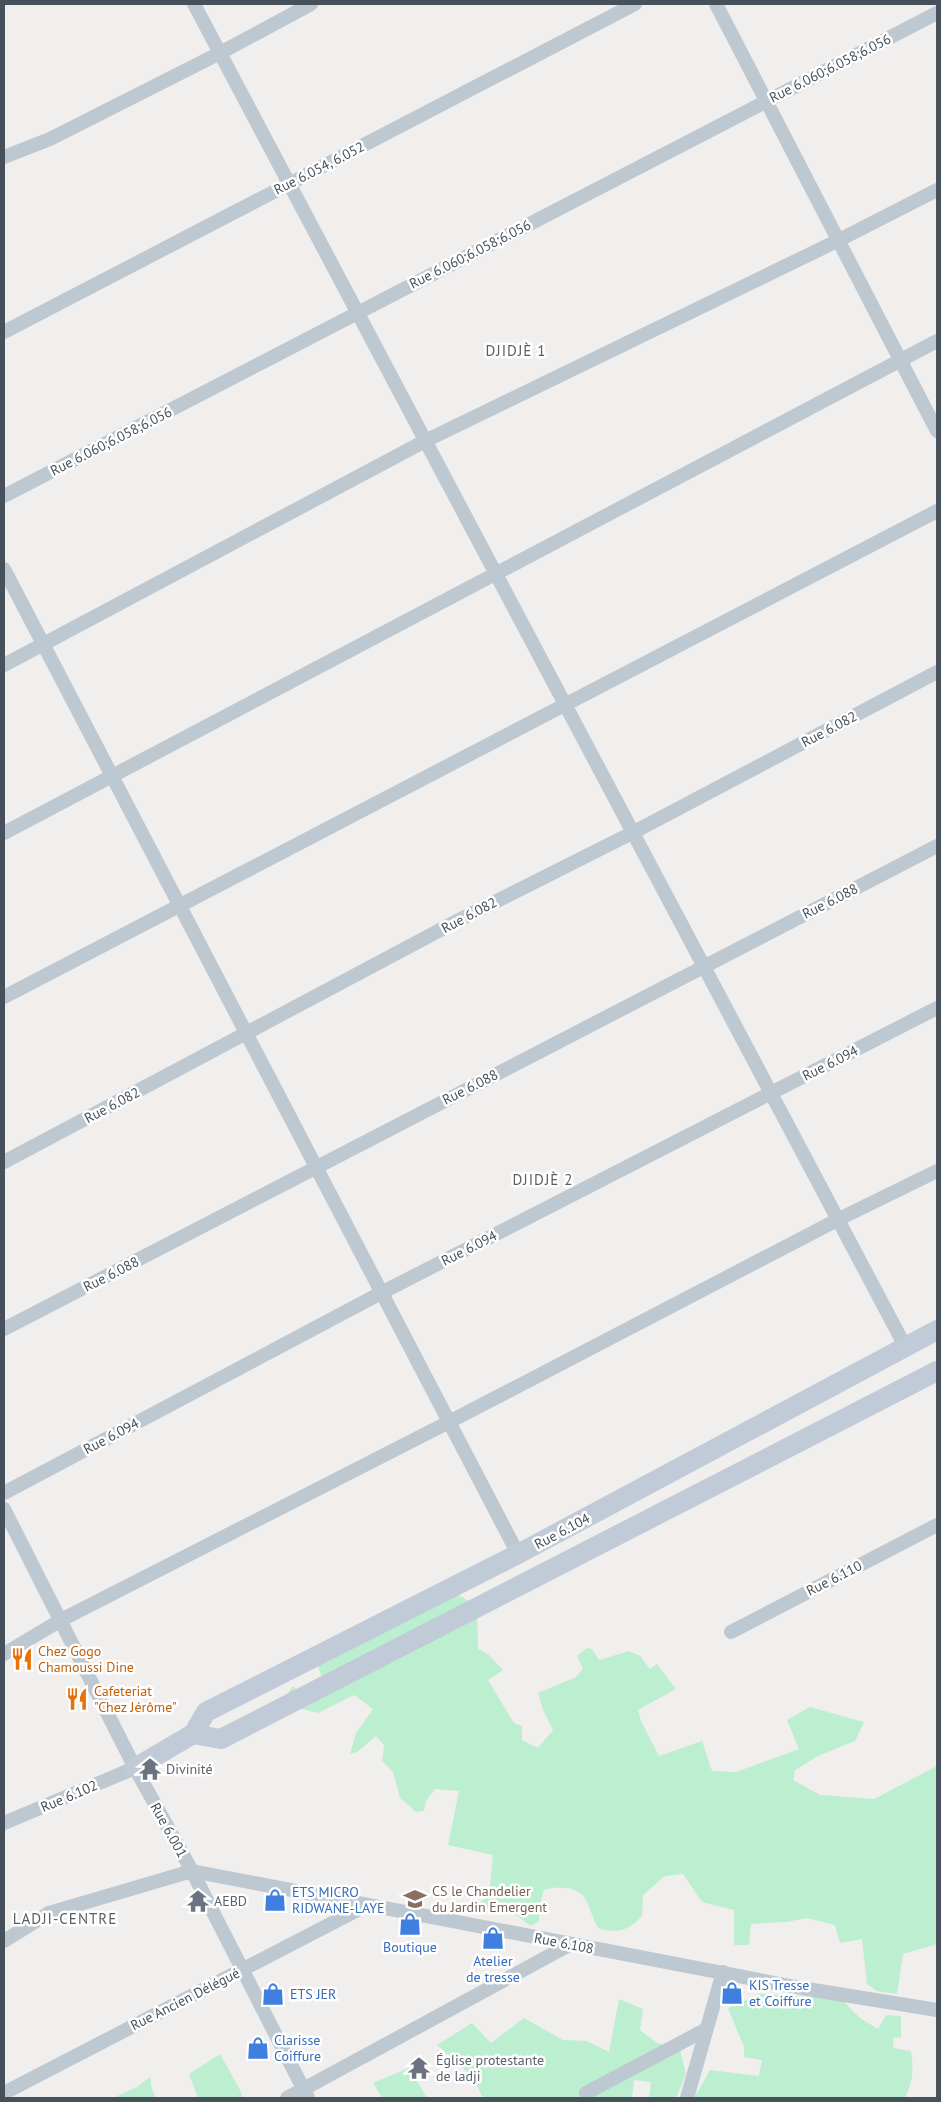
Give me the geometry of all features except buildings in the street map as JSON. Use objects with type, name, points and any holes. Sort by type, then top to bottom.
[{"type":"street","points":[[194,4],[906,1348]]},
{"type":"street","points":[[4,157],[50,139],[220,53],[311,4]]},
{"type":"street","name":"Rue 6.054, 6.052","points":[[4,332],[635,4]]},
{"type":"street","points":[[716,4],[937,431]]},
{"type":"street","name":"Rue 6.060;6.058;6.056","points":[[4,496],[937,13]]},
{"type":"street","points":[[4,664],[425,441],[839,240],[937,190]]},
{"type":"street","points":[[4,833],[496,576],[937,341]]},
{"type":"street","points":[[4,997],[937,511]]},
{"type":"street","points":[[4,569],[518,1554]]},
{"type":"street","name":"Rue 6.082","points":[[4,1162],[508,894],[632,833],[937,672]]},
{"type":"street","name":"Rue 6.088","points":[[4,1329],[937,846]]},
{"type":"street","name":"Rue 6.094","points":[[4,1493],[381,1293],[937,1008]]},
{"type":"street","points":[[4,1654],[61,1620],[449,1422],[837,1220],[937,1171]]},
{"type":"street","name":"Rue 6.104","points":[[135,1768],[193,1734],[206,1712],[518,1554],[937,1330]]},
{"type":"street","name":"Rue 6.104","points":[[193,1734],[221,1739],[937,1371]]},
{"type":"street","name":"Rue 6.001","points":[[4,1509],[135,1768],[192,1871],[306,2094]]},
{"type":"street","name":"Rue 6.110","points":[[731,1632],[937,1525]]},
{"type":"street","name":"Rue 6.102","points":[[4,1823],[135,1768]]},
{"type":"street","points":[[4,1941],[49,1913],[192,1871]]},
{"type":"street","name":"Rue 6.108","points":[[192,1871],[801,1988],[937,2010]]},
{"type":"street","name":"Rue Ancien Délégué","points":[[4,2093],[367,1905]]},
{"type":"street","points":[[287,2098],[306,2094],[569,1944]]},
{"type":"street","points":[[687,2098],[723,1972]]},
{"type":"street","points":[[586,2093],[706,2030]]},
{"type":"green space","points":[[443,1582],[460,1596],[477,1606],[478,1649],[489,1655],[503,1670],[488,1680],[514,1723],[522,1726],[522,1740],[538,1748],[553,1730],[543,1710],[538,1693],[576,1677],[583,1669],[577,1656],[587,1648],[592,1649],[599,1660],[629,1651],[640,1656],[650,1669],[657,1664],[676,1689],[638,1710],[641,1721],[659,1756],[702,1741],[712,1771],[736,1772],[799,1749],[787,1720],[810,1707],[864,1722],[855,1741],[818,1756],[795,1770],[793,1780],[820,1795],[874,1799],[937,1766],[937,1944],[903,1954],[897,1994],[877,1991],[867,1984],[862,1939],[840,1943],[835,1925],[807,1918],[786,1922],[751,1924],[749,1945],[734,1945],[734,1910],[702,1902],[683,1874],[665,1876],[643,1895],[642,1916],[627,1928],[617,1931],[598,1928],[584,1897],[580,1893],[568,1888],[544,1890],[539,1907],[539,1921],[531,1926],[510,1911],[473,1907],[489,1896],[493,1855],[448,1845],[459,1791],[435,1789],[426,1801],[424,1811],[416,1812],[400,1798],[393,1772],[382,1761],[384,1745],[376,1736],[357,1752],[350,1754],[356,1733],[373,1709],[354,1695],[318,1713],[294,1707],[288,1693],[293,1686],[307,1697],[323,1682],[314,1652]]},
{"type":"green space","points":[[760,1994],[840,1998],[860,2018],[878,2029],[886,2015],[901,2016],[901,2038],[894,2037],[893,2048],[911,2051],[912,2075],[905,2098],[694,2098],[710,2070],[759,2076],[762,2060],[744,2057],[744,2047],[728,2008]]},
{"type":"green space","points":[[619,1999],[643,2009],[640,2030],[657,2043],[680,2050],[686,2074],[676,2098],[649,2098],[651,2082],[634,2080],[632,2098],[483,2098],[472,2076],[437,2045],[472,2023],[491,2043],[524,2018],[563,2040],[587,2041],[609,2052]]},
{"type":"green space","points":[[220,2054],[241,2092],[242,2098],[198,2098],[189,2074]]},
{"type":"green space","points":[[409,2068],[427,2098],[382,2098],[373,2083]]},
{"type":"green space","points":[[150,2077],[156,2098],[113,2098],[137,2087]]},
{"type":"place","name":"Chez Gogo Chamoussi Dine","points":[[22,1659]]},
{"type":"place","name":"Cafeteriat \"Chez Jérôme\"","points":[[77,1699]]},
{"type":"place","name":"Divinité","points":[[150,1769]]},
{"type":"place","name":"CS le Chandelier du Jardin Emergent","points":[[415,1899]]},
{"type":"place","name":"ETS MICRO RIDWANE-LAYE","points":[[275,1900]]},
{"type":"place","name":"AEBD","points":[[198,1901]]},
{"type":"place","name":"Boutique","points":[[410,1924]]},
{"type":"place","name":"Atelier de tresse","points":[[493,1938]]},
{"type":"place","name":"KIS Tresse et Coiffure","points":[[732,1993]]},
{"type":"place","name":"ETS JER","points":[[273,1994]]},
{"type":"place","name":"Clarisse Coiffure","points":[[258,2048]]},
{"type":"place","name":"Église protestante de ladji","points":[[419,2068]]},
{"type":"district","name":"DJIDJÈ 1","points":[[516,350]]},
{"type":"district","name":"DJIDJÈ 2","points":[[543,1179]]},
{"type":"district","name":"LADJI-CENTRE","points":[[65,1918]]}]
